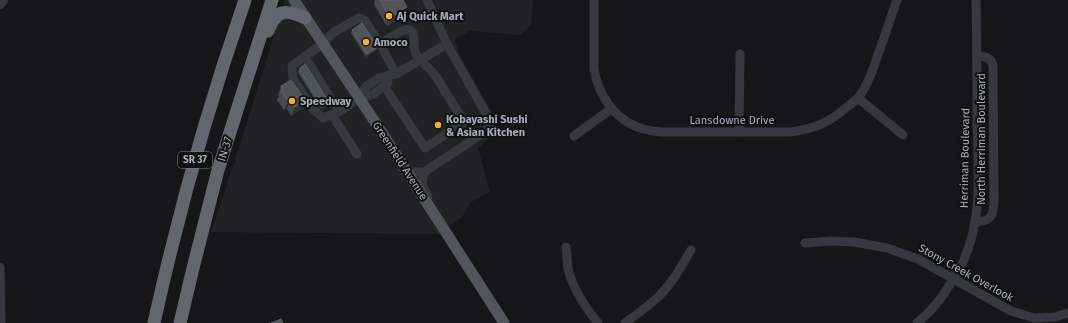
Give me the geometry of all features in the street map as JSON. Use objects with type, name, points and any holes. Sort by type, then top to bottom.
[{"type":"highway","name":"SR 37","points":[[154,323],[163,281],[199,145],[245,0]]},
{"type":"highway","name":"IN-37","points":[[180,323],[218,170],[272,0]]},
{"type":"highway","points":[[218,170],[227,164],[272,22],[277,15],[286,12],[294,13],[305,18]]},
{"type":"main road","name":"Greenfield Avenue","points":[[294,0],[322,44],[359,97],[504,323]]},
{"type":"street","points":[[0,6],[4,0]]},
{"type":"street","points":[[407,172],[424,172],[488,130],[489,119],[447,44],[427,0]]},
{"type":"street","name":"Lansdowne Drive","points":[[594,0],[594,69],[601,94],[611,109],[627,122],[649,131],[660,132],[790,132],[805,130],[833,118],[858,98],[872,73],[897,0]]},
{"type":"street","name":"Herriman Boulevard","points":[[917,323],[940,300],[954,278],[965,257],[975,222],[978,189],[976,0]]},
{"type":"street","points":[[359,18],[365,21],[380,44],[396,74],[379,78],[367,86],[359,97],[348,106],[323,118],[312,108],[294,79],[292,66],[322,44],[334,32],[359,18]]},
{"type":"street","points":[[380,44],[401,31],[410,30],[414,37],[414,50],[416,54],[434,74],[464,122],[424,148],[384,86]]},
{"type":"street","points":[[359,97],[372,95],[396,74],[447,44]]},
{"type":"street","points":[[739,132],[740,54]]},
{"type":"street","name":"North Herriman Boulevard","points":[[975,222],[982,222],[990,218],[992,215],[994,201],[994,66],[992,60],[982,56],[977,56]]},
{"type":"street","points":[[305,57],[357,154]]},
{"type":"street","points":[[858,98],[903,135]]},
{"type":"street","points":[[574,136],[611,109]]},
{"type":"street","points":[[424,172],[422,186],[451,232],[464,260]]},
{"type":"street","name":"Stony Creek Overlook","points":[[805,243],[831,241],[854,242],[876,245],[900,252],[918,259],[954,278],[1026,320],[1068,313]]},
{"type":"street","points":[[566,247],[569,270],[575,288],[580,298],[598,323]]},
{"type":"street","points":[[625,323],[666,289],[691,250]]},
{"type":"street","points":[[0,267],[1,323]]},
{"type":"shaded area","points":[[285,0],[533,0],[531,24],[521,35],[470,31],[455,39],[459,54],[496,119],[494,134],[478,148],[490,192],[471,202],[462,217],[439,234],[211,232],[235,161]]},
{"type":"building","points":[[380,0],[403,0],[407,7],[391,17]]},
{"type":"building","points":[[362,23],[378,47],[367,54],[352,30]]},
{"type":"building","points":[[305,64],[329,102],[323,106],[300,71],[300,68]]},
{"type":"building","points":[[291,80],[305,100],[295,107],[290,100],[288,102],[281,91],[283,90],[281,86]]},
{"type":"building","points":[[281,319],[283,323],[271,323]]},
{"type":"place","name":"Aj Quick Mart","points":[[389,16]]},
{"type":"place","name":"Amoco","points":[[366,42]]},
{"type":"place","name":"Speedway","points":[[292,101]]},
{"type":"place","name":"Kobayashi Sushi & Asian Kitchen","points":[[438,125]]}]
